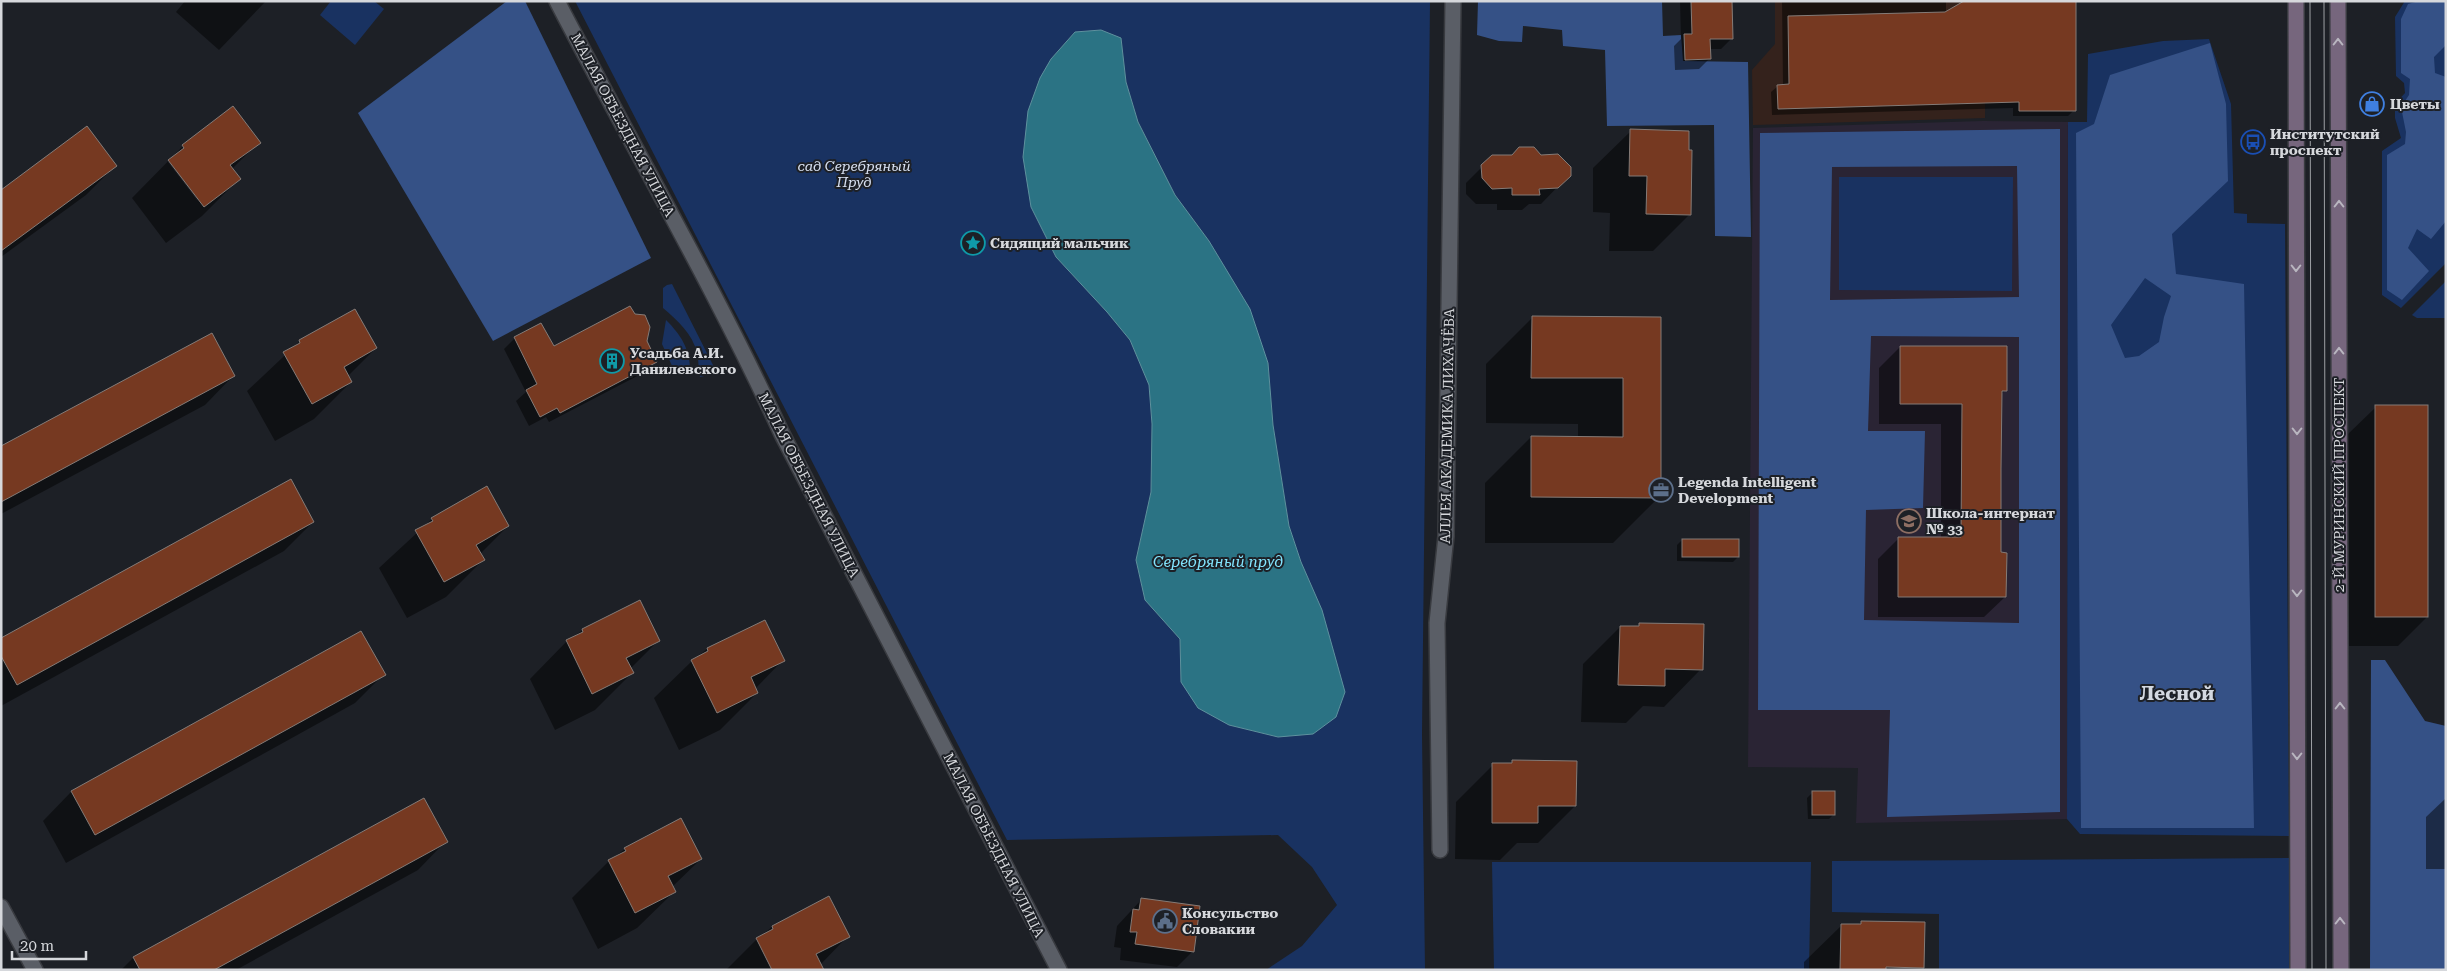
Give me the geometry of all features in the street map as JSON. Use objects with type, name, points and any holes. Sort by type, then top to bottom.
[{"type":"main road","points":[[2296,1],[2298,970]]},
{"type":"main road","name":"2-Й МУРИНСКИЙ ПРОСПЕКТ","points":[[2338,1],[2340,970]]},
{"type":"street","name":"МАЛАЯ ОБЪЕЗДНАЯ УЛИЦА","points":[[557,1],[697,262],[782,434],[1059,970]]},
{"type":"street","name":"АЛЛЕЯ АКАДЕМИКА ЛИХАЧЁВА","points":[[1440,850],[1437,623],[1446,536],[1453,1]]},
{"type":"street","points":[[1,907],[35,970]]},
{"type":"shaded area","points":[[507,1],[525,1],[651,258],[493,341],[358,113]]},
{"type":"shaded area","points":[[1478,1],[1662,1],[1663,36],[1681,35],[1683,61],[1748,62],[1751,237],[1715,236],[1714,125],[1607,126],[1605,50],[1563,46],[1562,30],[1523,26],[1522,42],[1499,41],[1477,35]]},
{"type":"shaded area","points":[[1775,1],[1986,1],[1985,118],[1753,125],[1752,70],[1775,44]]},
{"type":"shaded area","points":[[2419,1],[2446,1],[2446,45],[2434,57],[2435,73],[2446,77],[2446,221],[2431,239],[2417,229],[2408,248],[2429,271],[2402,300],[2387,290],[2387,155],[2405,144],[2406,132],[2401,107],[2409,95],[2410,79],[2401,73],[2401,19],[2408,4]]},
{"type":"shaded area","points":[[2210,43],[2226,104],[2228,181],[2172,234],[2176,274],[2244,284],[2254,828],[2081,828],[2076,133],[2094,124],[2110,75]],"holes":[[[2145,278],[2171,296],[2159,342],[2139,356],[2125,358],[2111,325]]]},
{"type":"shaded area","name":"Школа-интернат № 33","points":[[1983,121],[2068,122],[2067,819],[1856,823],[1858,768],[1748,767],[1753,128]]},
{"type":"shaded area","points":[[2060,129],[2060,812],[1887,817],[1890,710],[1758,710],[1760,133]],"holes":[[[2017,166],[2019,297],[1830,300],[1832,167]],[[1871,336],[2019,337],[2019,623],[1864,620],[1866,510],[1923,508],[1925,431],[1868,431]]]},
{"type":"shaded area","points":[[2371,660],[2385,660],[2425,721],[2446,726],[2446,970],[2370,970]]},
{"type":"green space","points":[[331,1],[374,1],[384,9],[355,45],[320,15]]},
{"type":"green space","name":"сад Серебряный Пруд","points":[[575,1],[1430,1],[1422,734],[1425,970],[1266,970],[1302,946],[1337,905],[1312,867],[1278,835],[1007,840]],"holes":[[[1075,32],[1121,38],[1126,82],[1138,122],[1175,195],[1209,241],[1268,363],[1273,425],[1289,526],[1301,562],[1278,737],[1229,725],[1181,682],[1180,639],[1145,600],[1136,560],[1151,492],[1152,424],[1149,385],[1130,340],[1056,257],[1031,207],[1028,111],[1040,79],[1051,59]]]},
{"type":"green space","points":[[2405,1],[2446,1],[2446,263],[2401,308],[2382,295],[2382,151],[2401,138],[2395,118],[2395,104],[2405,93],[2404,83],[2396,76],[2395,17]]},
{"type":"green space","points":[[2209,39],[2231,104],[2234,213],[2247,214],[2247,223],[2285,224],[2289,836],[2080,834],[2067,819],[2068,122],[2087,122],[2088,54],[2163,41]]},
{"type":"green space","points":[[1839,177],[2013,177],[2012,291],[1839,290]]},
{"type":"green space","points":[[2446,281],[2446,318],[2417,318],[2412,315]]},
{"type":"green space","points":[[672,284],[717,373],[700,377],[697,353],[692,339],[663,308],[663,288]]},
{"type":"green space","points":[[666,320],[684,343],[690,363],[690,371],[673,368],[662,344]]},
{"type":"green space","points":[[2289,858],[2289,970],[1939,970],[1939,914],[1832,912],[1832,861]]},
{"type":"green space","points":[[1492,862],[1811,862],[1809,970],[1494,970]]},
{"type":"water","name":"Серебряный пруд","points":[[1101,30],[1121,38],[1126,82],[1138,122],[1175,195],[1209,241],[1250,309],[1268,363],[1273,425],[1289,526],[1301,562],[1322,610],[1345,692],[1336,717],[1313,734],[1278,737],[1229,725],[1198,708],[1181,682],[1180,639],[1145,600],[1136,560],[1151,492],[1152,424],[1149,385],[1130,340],[1056,257],[1031,207],[1023,157],[1028,111],[1040,78],[1051,59],[1075,32]]},
{"type":"building","points":[[1691,1],[1732,1],[1733,39],[1710,39],[1711,59],[1685,60],[1684,34],[1692,34]]},
{"type":"building","points":[[1964,1],[2076,1],[2076,111],[2019,111],[2019,102],[1778,109],[1777,85],[1789,84],[1788,16],[1945,12]]},
{"type":"building","points":[[233,106],[261,143],[230,165],[241,179],[204,207],[168,160],[184,148],[182,145]]},
{"type":"building","points":[[87,126],[117,166],[1,251],[1,190]]},
{"type":"building","points":[[1630,129],[1689,131],[1689,150],[1692,150],[1691,215],[1646,214],[1647,176],[1629,176]]},
{"type":"building","points":[[1519,147],[1534,147],[1541,155],[1558,154],[1571,167],[1571,176],[1558,188],[1539,189],[1540,195],[1512,195],[1512,188],[1492,189],[1482,178],[1481,165],[1492,155],[1512,155]]},
{"type":"building","name":"Усадьба А.И. Данилевского","points":[[630,306],[635,314],[645,315],[650,327],[647,341],[657,362],[560,413],[557,408],[540,417],[526,390],[537,384],[514,337],[541,323],[554,346]]},
{"type":"building","points":[[355,309],[377,348],[344,367],[352,382],[312,404],[283,352],[300,343],[299,340]]},
{"type":"building","points":[[1532,316],[1661,317],[1661,498],[1531,497],[1531,436],[1623,437],[1623,378],[1531,378]]},
{"type":"building","points":[[212,333],[235,376],[1,502],[1,446]]},
{"type":"building","points":[[1900,346],[2007,346],[2007,391],[2002,391],[2001,469],[2001,552],[2007,553],[2006,597],[1898,597],[1898,537],[1961,537],[1962,404],[1900,404]]},
{"type":"building","points":[[2375,405],[2428,405],[2428,617],[2375,617]]},
{"type":"building","points":[[291,479],[314,522],[17,685],[1,656],[1,638]]},
{"type":"building","points":[[487,486],[509,526],[476,545],[485,560],[444,582],[415,530],[433,521],[431,518]]},
{"type":"building","points":[[1682,539],[1739,539],[1739,557],[1682,557]]},
{"type":"building","points":[[640,600],[660,641],[626,658],[634,673],[592,694],[566,640],[583,632],[582,629]]},
{"type":"building","points":[[765,620],[785,661],[751,677],[758,693],[717,713],[691,660],[708,651],[707,648]]},
{"type":"building","points":[[1639,623],[1704,624],[1703,670],[1665,669],[1665,686],[1618,685],[1620,626],[1639,626]]},
{"type":"building","points":[[361,631],[386,675],[95,835],[71,791]]},
{"type":"building","points":[[1512,760],[1577,761],[1576,806],[1538,806],[1538,823],[1492,823],[1492,763],[1512,763]]},
{"type":"building","points":[[1812,791],[1835,791],[1835,815],[1812,815]]},
{"type":"building","points":[[424,798],[448,842],[214,970],[140,970],[133,957]]},
{"type":"building","points":[[681,818],[702,859],[668,876],[676,892],[635,913],[608,860],[626,851],[624,848]]},
{"type":"building","points":[[829,896],[850,937],[816,954],[824,970],[772,970],[756,938],[773,929],[772,926]]},
{"type":"building","name":"Консульство Словакии","points":[[1141,898],[1200,906],[1194,952],[1135,944],[1137,932],[1130,932],[1133,909],[1139,910]]},
{"type":"building","points":[[1861,921],[1925,922],[1924,968],[1886,967],[1886,970],[1840,970],[1841,924],[1861,924]]},
{"type":"tram line","points":[[2310,1],[2312,970]]},
{"type":"tram line","points":[[2324,1],[2326,970]]},
{"type":"place","name":"Цветы","points":[[2372,104]]},
{"type":"place","name":"Институтский проспект","points":[[2253,142]]},
{"type":"place","name":"Сидящий мальчик","points":[[973,243]]},
{"type":"place","name":"Усадьба А.И. Данилевского","points":[[612,361]]},
{"type":"place","name":"Legenda Intelligent Development","points":[[1661,490]]},
{"type":"place","name":"Школа-интернат № 33","points":[[1909,521]]},
{"type":"place","name":"Консульство Словакии","points":[[1165,921]]},
{"type":"district","name":"Лесной","points":[[2177,693]]}]
